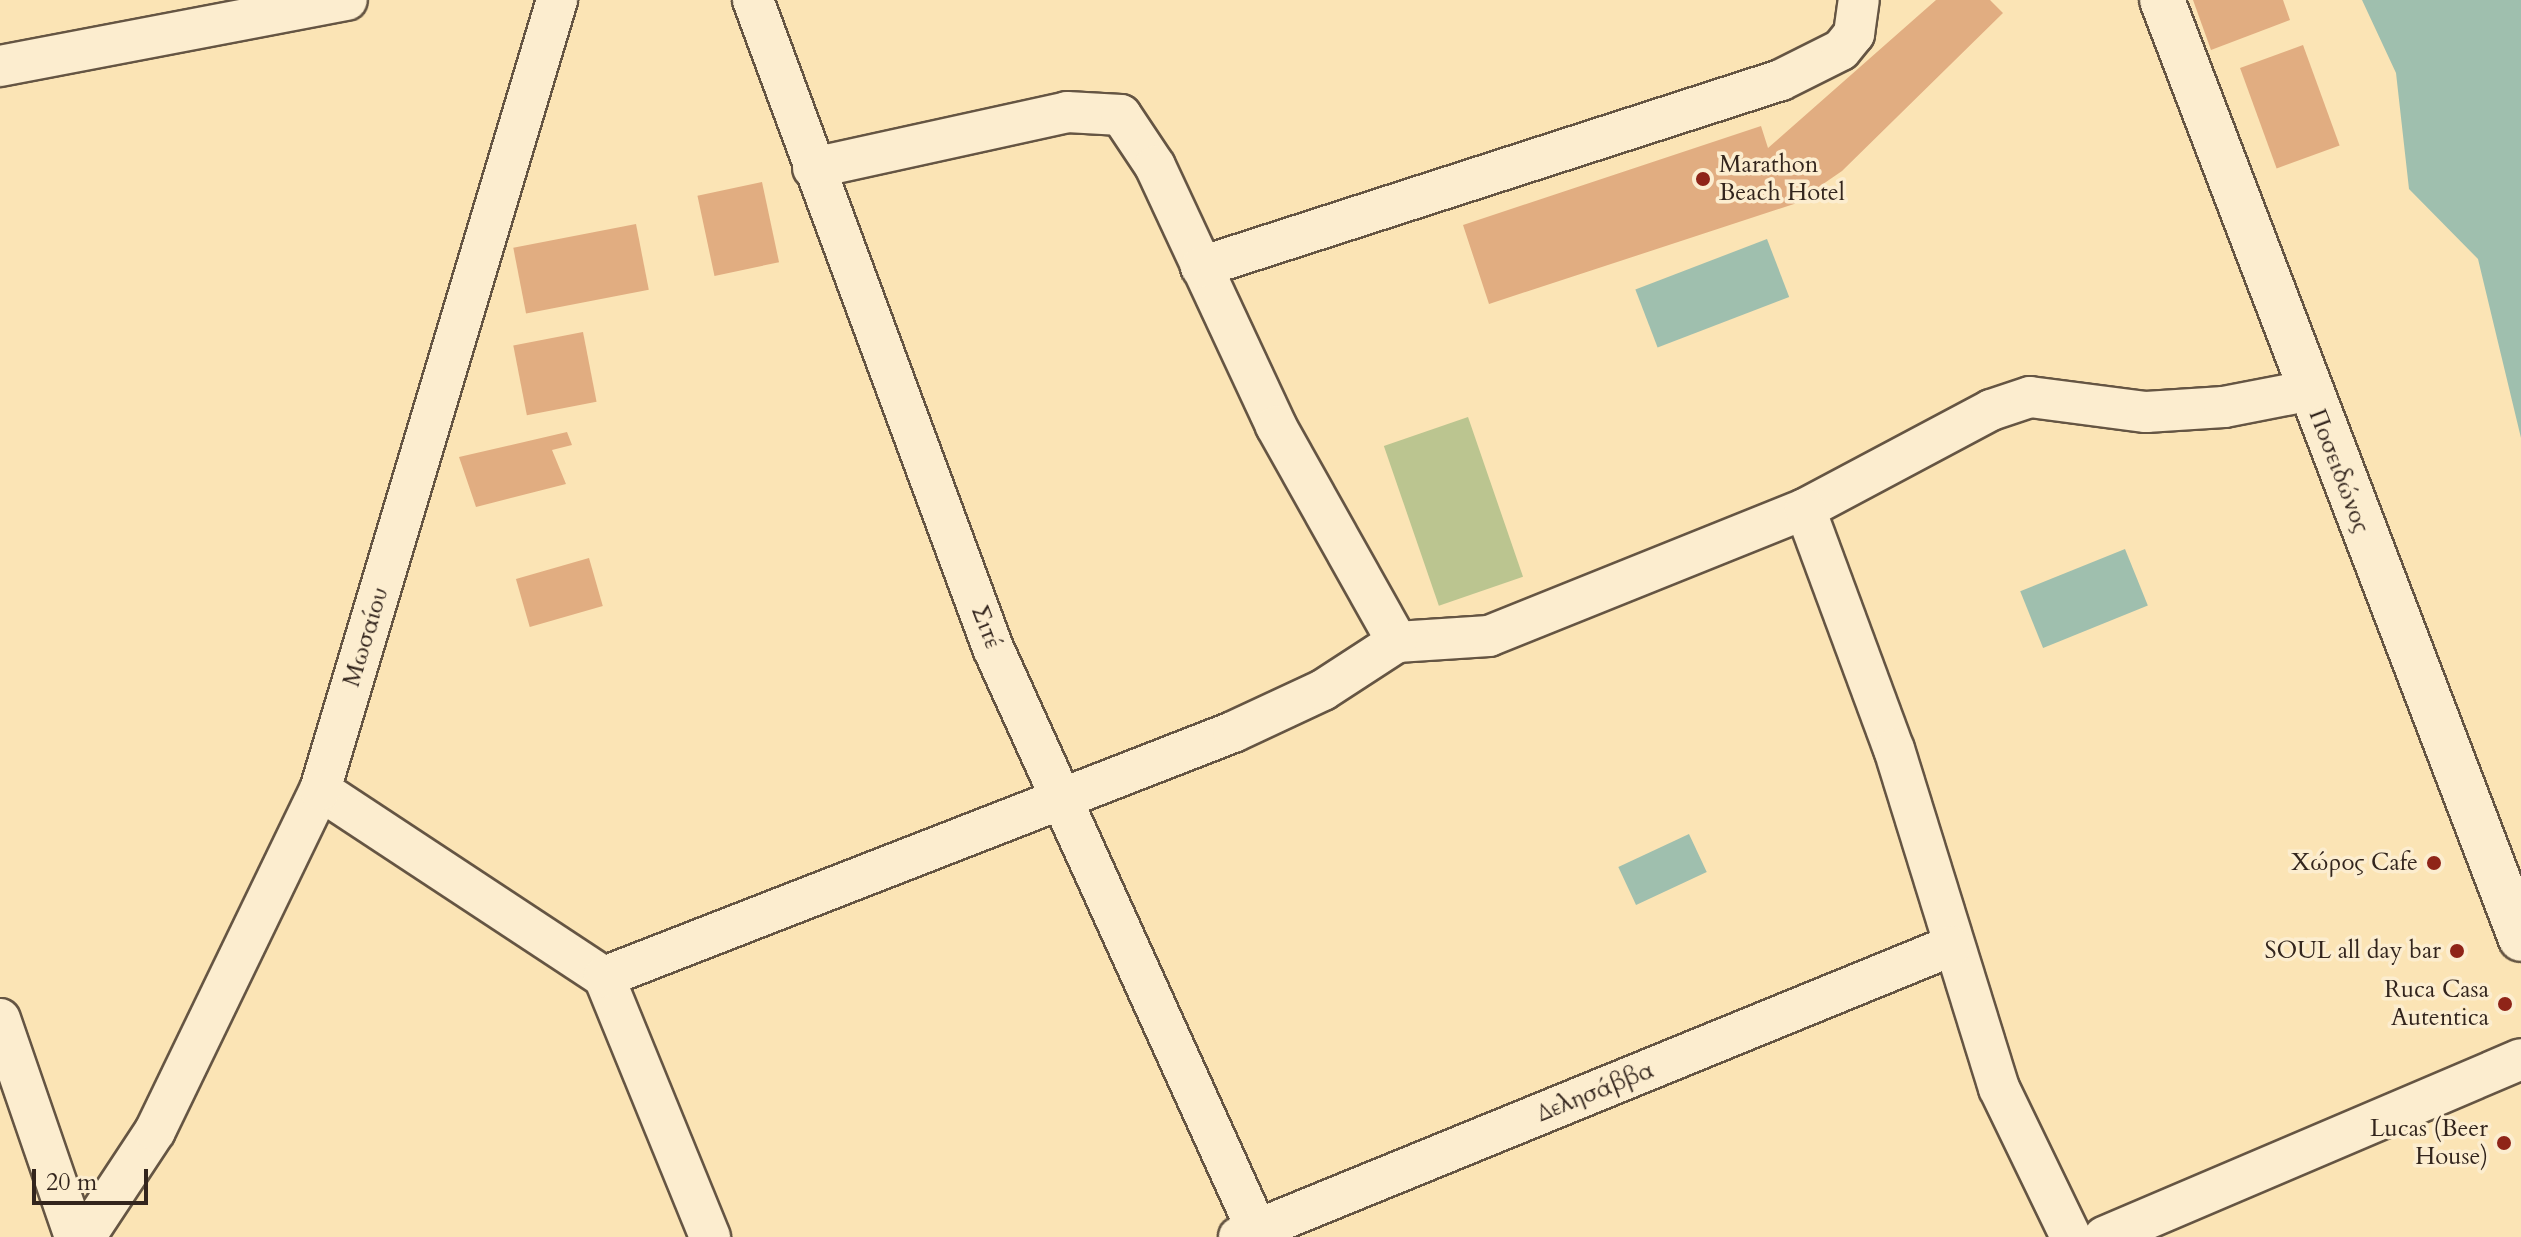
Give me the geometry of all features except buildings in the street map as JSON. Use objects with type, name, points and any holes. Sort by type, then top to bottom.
[{"type":"street","points":[[0,66],[347,0]]},
{"type":"street","name":"Μωσαίου","points":[[85,1237],[155,1131],[320,790],[557,0]]},
{"type":"street","name":"Σιτέ","points":[[753,0],[993,648],[1252,1235]]},
{"type":"street","points":[[1201,267],[1781,80],[1841,50],[1854,34],[1859,0]]},
{"type":"street","name":"Ποσειδώνος","points":[[2162,0],[2307,391],[2521,939]]},
{"type":"street","points":[[813,168],[1067,112],[1121,115],[1155,166],[1276,426],[1397,642]]},
{"type":"street","points":[[604,977],[1060,801],[1310,696],[1397,642],[1489,636],[1805,509],[1991,410],[2030,397],[2146,412],[2224,407],[2307,391]]},
{"type":"street","points":[[1805,509],[1894,749],[1951,946],[1999,1088],[2071,1237]]},
{"type":"street","points":[[320,790],[604,977],[710,1237]]},
{"type":"street","name":"Δελησάββα","points":[[1252,1235],[1951,946]]},
{"type":"street","points":[[0,1019],[75,1237]]},
{"type":"street","points":[[2104,1237],[2521,1059]]},
{"type":"green space","points":[[1468,417],[1523,577],[1439,606],[1384,446]]},
{"type":"shaded area","points":[[2362,0],[2521,0],[2521,438],[2478,259],[2409,189],[2396,73]]},
{"type":"shaded area","points":[[1767,239],[1789,297],[1658,347],[1635,290]]},
{"type":"shaded area","points":[[2125,549],[2148,606],[2043,648],[2020,591]]},
{"type":"shaded area","points":[[1689,834],[1707,872],[1636,905],[1618,867]]},
{"type":"place","name":"Marathon Beach Hotel","points":[[1703,179]]},
{"type":"place","name":"Χώρος Cafe","points":[[2434,863]]},
{"type":"place","name":"SOUL all day bar","points":[[2457,951]]},
{"type":"place","name":"Ruca Casa Autentica","points":[[2505,1004]]},
{"type":"place","name":"Lucas (Beer House)","points":[[2504,1143]]}]
